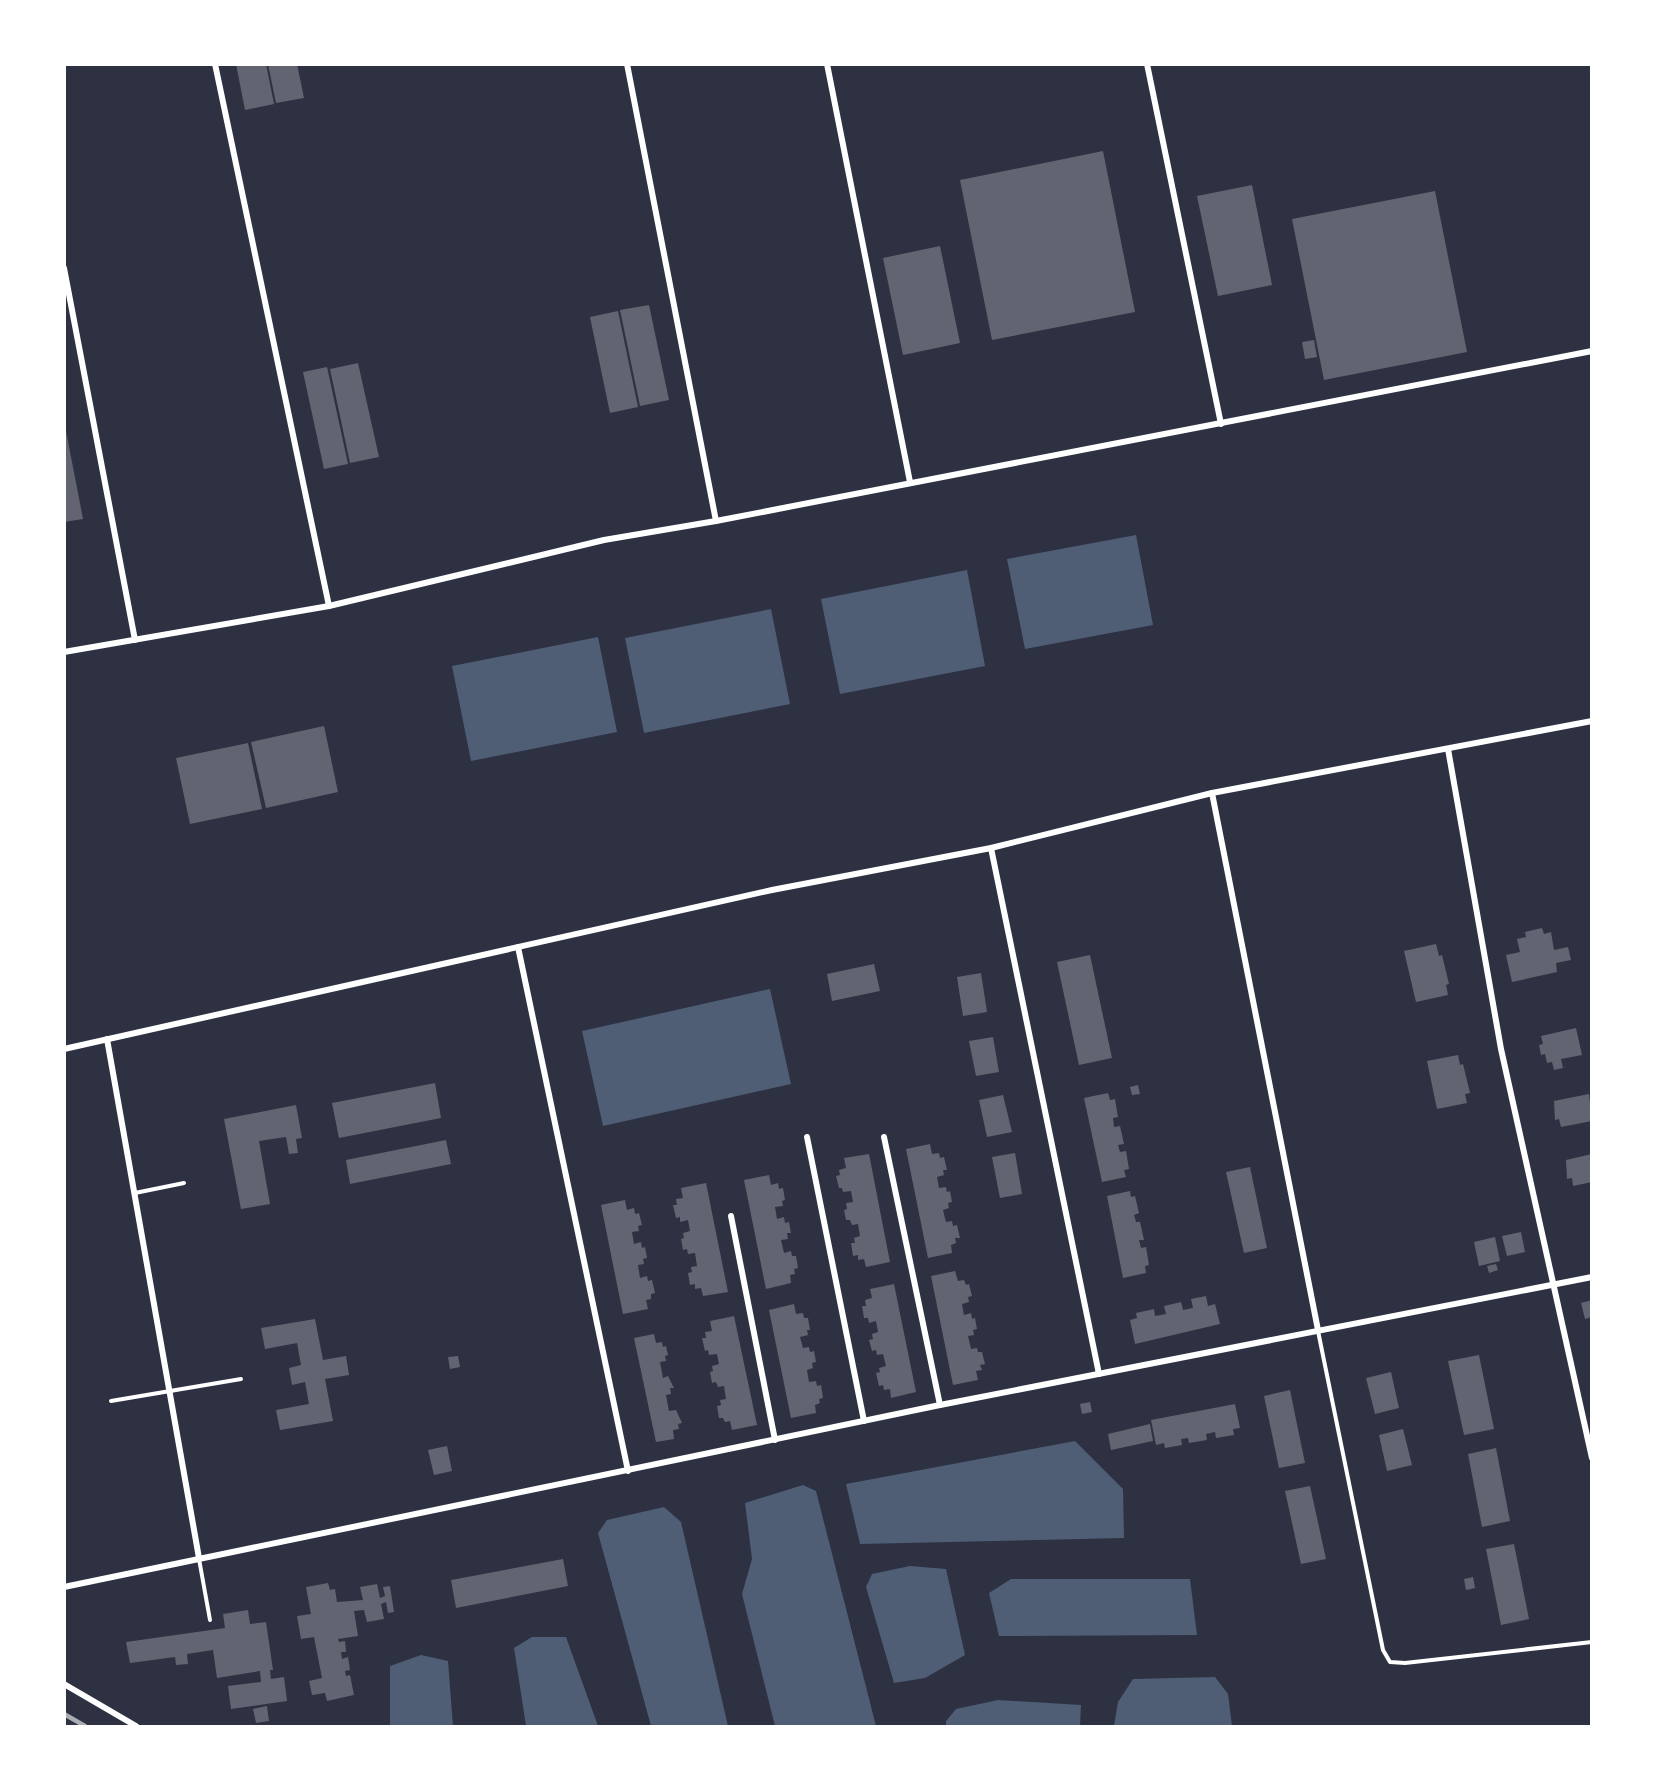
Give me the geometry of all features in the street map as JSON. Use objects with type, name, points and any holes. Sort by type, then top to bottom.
[{"type":"street","points":[[215,64],[329,606]]},
{"type":"street","points":[[627,64],[716,521]]},
{"type":"street","points":[[827,64],[910,482]]},
{"type":"street","points":[[1147,64],[1221,424]]},
{"type":"street","points":[[64,268],[135,640]]},
{"type":"street","points":[[64,652],[329,606],[604,540],[716,521],[1592,351]]},
{"type":"street","points":[[64,1049],[772,890],[991,849],[1212,793],[1592,721]]},
{"type":"street","points":[[1448,749],[1501,1049],[1592,1458]]},
{"type":"street","points":[[1212,793],[1318,1330]]},
{"type":"street","points":[[991,849],[1099,1374]]},
{"type":"street","points":[[518,947],[628,1471]]},
{"type":"street","points":[[106,1039],[199,1558]]},
{"type":"street","points":[[807,1137],[864,1421]]},
{"type":"street","points":[[884,1137],[940,1405]]},
{"type":"street","points":[[731,1216],[775,1440]]},
{"type":"street","points":[[64,1587],[940,1405],[1592,1277]]},
{"type":"street","points":[[64,1684],[136,1726]]},
{"type":"lane","points":[[134,1193],[184,1183]]},
{"type":"lane","points":[[1318,1330],[1383,1650],[1390,1662],[1405,1663],[1592,1642]]},
{"type":"lane","points":[[111,1401],[241,1379]]},
{"type":"lane","points":[[199,1558],[210,1620]]},
{"type":"water","points":[[1136,535],[1153,625],[1025,649],[1007,559]]},
{"type":"water","points":[[967,570],[985,666],[840,694],[821,599]]},
{"type":"water","points":[[771,609],[790,704],[644,733],[625,638]]},
{"type":"water","points":[[598,637],[617,732],[471,761],[452,666]]},
{"type":"water","points":[[770,989],[791,1084],[603,1126],[582,1031]]},
{"type":"water","points":[[1075,1441],[1123,1489],[1124,1538],[860,1544],[846,1484]]},
{"type":"water","points":[[803,1485],[816,1491],[876,1726],[775,1726],[742,1594],[752,1559],[745,1503]]},
{"type":"water","points":[[664,1507],[681,1522],[728,1726],[651,1726],[598,1533],[607,1520]]},
{"type":"water","points":[[910,1566],[946,1569],[965,1655],[925,1678],[894,1683],[866,1587],[872,1574]]},
{"type":"water","points":[[1011,1579],[1190,1579],[1197,1635],[999,1636],[989,1593]]},
{"type":"water","points":[[532,1637],[566,1637],[598,1726],[526,1726],[514,1648]]},
{"type":"water","points":[[421,1655],[448,1661],[453,1726],[390,1726],[390,1666]]},
{"type":"water","points":[[1215,1677],[1228,1694],[1232,1726],[1114,1726],[1118,1702],[1133,1679]]},
{"type":"water","points":[[998,1700],[1081,1705],[1080,1726],[946,1726],[946,1721],[956,1709]]},
{"type":"building","points":[[236,64],[266,64],[274,104],[245,110]]},
{"type":"building","points":[[268,64],[297,64],[304,98],[276,103]]},
{"type":"building","points":[[1103,151],[1135,312],[992,340],[960,180]]},
{"type":"building","points":[[1252,185],[1272,285],[1218,296],[1197,196]]},
{"type":"building","points":[[1435,191],[1467,352],[1324,380],[1292,219]]},
{"type":"building","points":[[940,246],[960,343],[903,355],[883,258]]},
{"type":"building","points":[[649,305],[669,400],[640,406],[620,310]]},
{"type":"building","points":[[618,311],[638,407],[610,413],[590,317]]},
{"type":"building","points":[[1314,340],[1317,357],[1305,359],[1302,342]]},
{"type":"building","points":[[358,363],[379,457],[350,463],[330,369]]},
{"type":"building","points":[[327,367],[348,464],[324,469],[303,372]]},
{"type":"building","points":[[66,431],[83,519],[64,522],[64,432]]},
{"type":"building","points":[[324,726],[338,792],[266,808],[251,742]]},
{"type":"building","points":[[248,743],[262,809],[190,824],[176,758]]},
{"type":"building","points":[[1542,928],[1544,934],[1551,932],[1554,950],[1568,947],[1571,960],[1556,963],[1557,972],[1512,982],[1506,955],[1520,952],[1517,939],[1526,937],[1525,932]]},
{"type":"building","points":[[1436,944],[1439,956],[1442,955],[1449,984],[1446,985],[1448,995],[1416,1002],[1404,951]]},
{"type":"building","points":[[1090,955],[1112,1058],[1079,1065],[1057,962]]},
{"type":"building","points":[[874,964],[880,991],[832,1001],[827,974]]},
{"type":"building","points":[[981,973],[987,1012],[963,1016],[957,977]]},
{"type":"building","points":[[1576,1028],[1582,1055],[1561,1059],[1563,1068],[1554,1070],[1552,1062],[1547,1063],[1545,1054],[1541,1055],[1539,1045],[1543,1044],[1541,1036]]},
{"type":"building","points":[[993,1037],[999,1072],[976,1076],[969,1041]]},
{"type":"building","points":[[1458,1055],[1460,1065],[1463,1064],[1470,1093],[1465,1094],[1467,1103],[1437,1109],[1427,1061]]},
{"type":"building","points":[[435,1083],[441,1118],[339,1138],[332,1103]]},
{"type":"building","points":[[1138,1085],[1140,1094],[1132,1095],[1130,1087]]},
{"type":"building","points":[[1108,1093],[1110,1100],[1115,1099],[1118,1117],[1113,1118],[1114,1127],[1120,1126],[1124,1144],[1118,1145],[1120,1152],[1126,1151],[1129,1169],[1124,1170],[1126,1177],[1102,1182],[1084,1098]]},
{"type":"building","points":[[1589,1094],[1592,1121],[1561,1127],[1559,1119],[1555,1120],[1554,1101]]},
{"type":"building","points":[[1003,1095],[1012,1132],[987,1137],[979,1100]]},
{"type":"building","points":[[296,1105],[302,1138],[296,1139],[298,1153],[289,1154],[286,1137],[259,1141],[270,1204],[241,1209],[224,1119]]},
{"type":"building","points":[[446,1140],[451,1164],[350,1184],[346,1160]]},
{"type":"building","points":[[930,1144],[932,1154],[939,1153],[940,1158],[944,1157],[947,1170],[943,1170],[944,1175],[937,1177],[939,1188],[946,1187],[947,1192],[950,1191],[952,1202],[948,1203],[949,1208],[943,1210],[946,1222],[952,1221],[953,1226],[957,1225],[960,1238],[955,1238],[956,1243],[951,1245],[952,1253],[928,1258],[906,1149]]},
{"type":"building","points":[[1015,1153],[1022,1194],[1000,1198],[992,1157]]},
{"type":"building","points":[[869,1154],[890,1262],[866,1267],[864,1259],[858,1260],[858,1255],[853,1256],[851,1243],[855,1243],[854,1238],[860,1236],[858,1224],[852,1225],[850,1220],[846,1220],[844,1210],[847,1209],[846,1203],[853,1202],[851,1191],[843,1192],[842,1188],[839,1188],[836,1176],[840,1175],[839,1170],[846,1168],[844,1158]]},
{"type":"building","points":[[1592,1154],[1592,1182],[1573,1186],[1572,1178],[1567,1179],[1566,1160]]},
{"type":"building","points":[[1250,1167],[1267,1248],[1244,1253],[1226,1172]]},
{"type":"building","points":[[769,1175],[771,1185],[778,1183],[779,1189],[783,1188],[785,1200],[782,1201],[783,1206],[775,1207],[777,1219],[784,1217],[785,1223],[789,1222],[791,1233],[787,1233],[788,1239],[781,1240],[784,1253],[791,1251],[792,1256],[796,1256],[798,1268],[794,1269],[795,1274],[790,1275],[791,1283],[766,1289],[744,1180]]},
{"type":"building","points":[[706,1183],[728,1292],[703,1296],[701,1288],[695,1289],[695,1284],[690,1285],[688,1273],[692,1272],[691,1267],[697,1266],[695,1253],[688,1254],[687,1249],[683,1250],[681,1239],[684,1238],[683,1233],[690,1231],[688,1220],[680,1222],[680,1217],[676,1218],[673,1205],[677,1205],[676,1199],[683,1198],[681,1188]]},
{"type":"building","points":[[1130,1191],[1131,1197],[1135,1196],[1139,1213],[1134,1215],[1136,1222],[1140,1222],[1144,1240],[1139,1240],[1141,1248],[1146,1247],[1149,1265],[1145,1266],[1146,1273],[1123,1278],[1107,1196]]},
{"type":"building","points":[[625,1200],[627,1210],[634,1208],[635,1214],[639,1213],[642,1225],[638,1226],[639,1231],[632,1232],[634,1244],[641,1242],[642,1248],[645,1247],[647,1258],[643,1259],[644,1264],[638,1265],[640,1278],[647,1276],[648,1281],[652,1280],[655,1293],[651,1294],[651,1299],[646,1300],[648,1309],[623,1314],[601,1205]]},
{"type":"building","points":[[1521,1232],[1525,1252],[1507,1256],[1502,1236]]},
{"type":"building","points":[[1495,1237],[1500,1261],[1479,1266],[1474,1242]]},
{"type":"building","points":[[1496,1264],[1498,1270],[1489,1273],[1487,1266]]},
{"type":"building","points":[[955,1271],[958,1281],[964,1280],[966,1285],[969,1284],[972,1296],[968,1297],[969,1302],[962,1304],[964,1315],[971,1313],[972,1319],[975,1318],[977,1329],[973,1330],[974,1335],[968,1336],[971,1349],[977,1348],[978,1352],[982,1352],[985,1364],[980,1365],[982,1370],[976,1371],[978,1380],[953,1385],[931,1276]]},
{"type":"building","points":[[894,1284],[916,1392],[891,1398],[890,1389],[884,1390],[883,1385],[879,1386],[876,1373],[880,1372],[879,1368],[886,1366],[883,1354],[877,1355],[876,1350],[872,1351],[869,1340],[873,1339],[872,1334],[878,1332],[876,1321],[869,1323],[868,1318],[864,1318],[862,1306],[866,1306],[865,1300],[872,1298],[870,1289]]},
{"type":"building","points":[[1206,1296],[1208,1306],[1215,1304],[1220,1324],[1135,1344],[1130,1320],[1137,1318],[1136,1313],[1154,1309],[1155,1316],[1166,1314],[1164,1306],[1181,1302],[1183,1310],[1193,1308],[1191,1299]]},
{"type":"building","points":[[1592,1300],[1592,1317],[1585,1319],[1581,1303]]},
{"type":"building","points":[[794,1304],[796,1314],[803,1313],[804,1318],[808,1318],[810,1330],[807,1330],[808,1335],[800,1337],[803,1348],[809,1347],[810,1352],[814,1351],[816,1362],[812,1363],[813,1368],[807,1370],[809,1382],[816,1381],[817,1386],[821,1385],[823,1398],[819,1399],[820,1403],[815,1405],[816,1413],[791,1418],[769,1310]]},
{"type":"building","points":[[734,1316],[757,1425],[732,1430],[730,1421],[725,1422],[723,1418],[719,1418],[717,1406],[721,1405],[720,1400],[726,1399],[724,1386],[718,1387],[716,1382],[712,1383],[710,1372],[713,1371],[712,1366],[719,1364],[717,1354],[709,1355],[708,1350],[705,1351],[702,1338],[706,1338],[705,1332],[712,1331],[710,1321]]},
{"type":"building","points":[[315,1319],[323,1360],[346,1356],[349,1375],[325,1379],[333,1421],[280,1430],[276,1410],[309,1404],[305,1382],[292,1385],[289,1368],[301,1365],[297,1343],[265,1349],[261,1328]]},
{"type":"building","points":[[654,1334],[656,1343],[662,1342],[663,1347],[666,1346],[668,1355],[665,1356],[666,1361],[660,1362],[663,1378],[668,1376],[674,1388],[670,1388],[671,1394],[666,1395],[669,1411],[676,1410],[682,1423],[678,1424],[679,1429],[673,1430],[674,1439],[656,1442],[634,1338]]},
{"type":"building","points":[[1479,1355],[1494,1429],[1464,1435],[1448,1361]]},
{"type":"building","points":[[458,1356],[460,1367],[450,1369],[448,1357]]},
{"type":"building","points":[[1391,1372],[1399,1408],[1375,1414],[1366,1378]]},
{"type":"building","points":[[1290,1390],[1305,1463],[1279,1468],[1264,1396]]},
{"type":"building","points":[[1090,1402],[1092,1412],[1082,1414],[1080,1404]]},
{"type":"building","points":[[1235,1404],[1240,1428],[1233,1429],[1234,1435],[1216,1438],[1215,1432],[1206,1434],[1207,1440],[1189,1443],[1188,1438],[1181,1439],[1182,1445],[1165,1448],[1164,1443],[1156,1445],[1151,1420]]},
{"type":"building","points":[[1150,1424],[1153,1441],[1111,1450],[1108,1434]]},
{"type":"building","points":[[1403,1429],[1412,1465],[1387,1471],[1379,1435]]},
{"type":"building","points":[[447,1446],[452,1471],[434,1475],[428,1450]]},
{"type":"building","points":[[1496,1448],[1510,1521],[1482,1527],[1468,1454]]},
{"type":"building","points":[[1310,1486],[1326,1559],[1301,1564],[1285,1491]]},
{"type":"building","points":[[1514,1544],[1529,1619],[1501,1625],[1486,1549]]},
{"type":"building","points":[[563,1559],[568,1586],[456,1608],[451,1580]]},
{"type":"building","points":[[1473,1577],[1475,1588],[1466,1590],[1464,1579]]},
{"type":"building","points":[[328,1583],[330,1590],[335,1589],[337,1602],[363,1600],[360,1587],[377,1584],[380,1598],[385,1596],[383,1587],[390,1586],[394,1612],[388,1613],[386,1602],[381,1604],[384,1619],[367,1622],[364,1610],[354,1611],[358,1636],[338,1639],[339,1642],[345,1641],[346,1652],[341,1652],[342,1659],[348,1657],[350,1670],[345,1671],[346,1676],[350,1675],[354,1695],[327,1701],[325,1693],[312,1695],[309,1681],[322,1678],[314,1637],[301,1639],[297,1616],[311,1614],[306,1587]]},
{"type":"building","points":[[248,1610],[250,1624],[266,1622],[273,1670],[270,1670],[271,1679],[284,1677],[287,1701],[231,1709],[228,1686],[261,1682],[260,1671],[217,1678],[213,1650],[187,1654],[188,1664],[176,1665],[175,1657],[130,1663],[126,1642],[225,1628],[223,1614]]},
{"type":"building","points":[[267,1706],[269,1721],[256,1723],[253,1709]]},
{"type":"railway","points":[[64,1714],[85,1726]]}]
